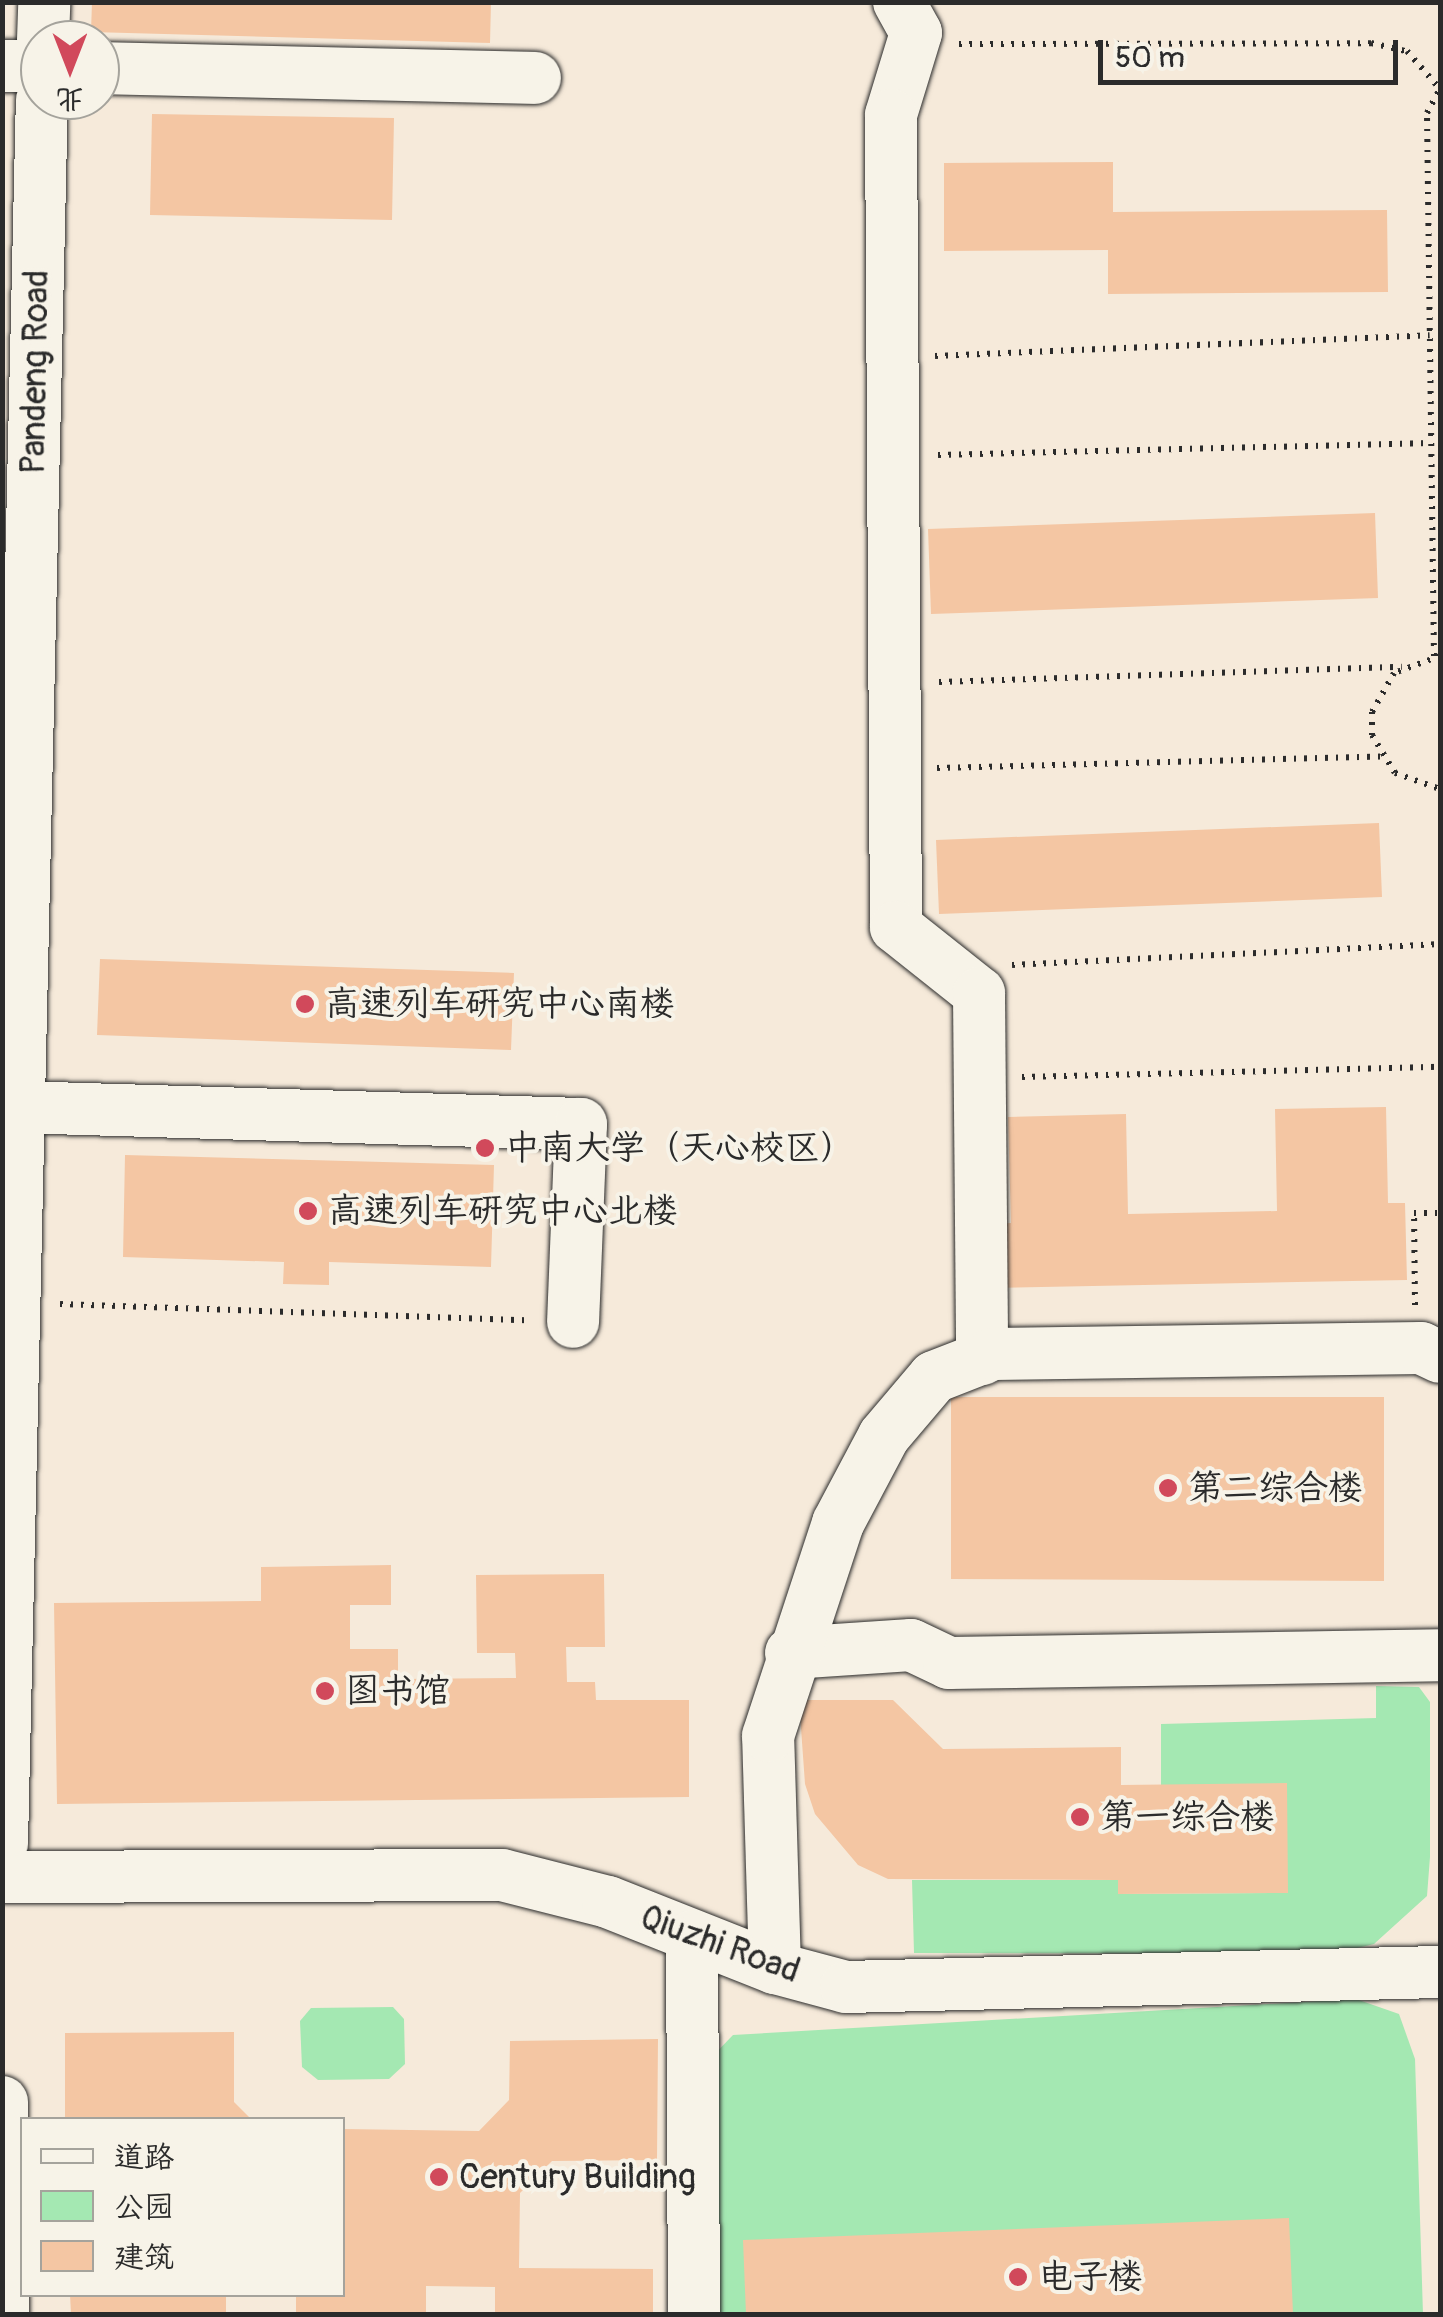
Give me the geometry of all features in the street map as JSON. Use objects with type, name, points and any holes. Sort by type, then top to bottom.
[{"type":"street","points":[[906,24],[891,115],[896,927],[979,993],[982,1359]]},
{"type":"street","points":[[120,68],[535,78]]},
{"type":"street","name":"Pandeng Road","points":[[2,1844],[42,120]]},
{"type":"street","points":[[18,1107],[581,1124],[573,1322]]},
{"type":"street","points":[[775,1968],[768,1736],[791,1653],[838,1523],[884,1436],[934,1378],[982,1359],[1415,1348],[1440,1357]]},
{"type":"street","points":[[791,1653],[910,1644],[949,1663],[1440,1655]]},
{"type":"street","name":"Qiuzhi Road","points":[[2,1877],[502,1875],[608,1902],[775,1968],[846,1988],[1440,1972]]},
{"type":"street","points":[[692,1936],[694,2314]]},
{"type":"street","points":[[2,2102],[3,2314]]},
{"type":"path","points":[[894,683],[1402,667],[1437,656],[1426,113],[1440,89],[1406,51],[1371,43],[906,24]]},
{"type":"path","points":[[926,360],[936,355],[1430,335]]},
{"type":"path","points":[[1431,385],[1440,384]]},
{"type":"path","points":[[930,454],[1431,443]]},
{"type":"path","points":[[1402,667],[1380,691],[1372,712],[1380,756],[1414,786],[1440,790]]},
{"type":"path","points":[[895,769],[1380,756]]},
{"type":"path","points":[[979,993],[1011,965],[1440,944]]},
{"type":"path","points":[[980,1078],[1440,1067]]},
{"type":"path","points":[[1415,1306],[1414,1213],[1440,1213]]},
{"type":"path","points":[[101,1306],[573,1322]]},
{"type":"green space","points":[[1376,1686],[1419,1687],[1430,1702],[1430,1857],[1427,1896],[1374,1944],[1332,1954],[914,1953],[912,1880],[1118,1880],[1119,1894],[1287,1893],[1161,1785],[1161,1724],[1376,1718]]},
{"type":"green space","points":[[1356,1999],[1399,2014],[1415,2059],[1423,2314],[709,2314],[706,2063],[733,2035]]},
{"type":"green space","points":[[393,2007],[404,2019],[405,2064],[389,2079],[318,2080],[302,2067],[300,2021],[311,2008]]},
{"type":"building","points":[[92,2],[491,2],[490,43],[120,33],[120,20],[91,20]]},
{"type":"building","points":[[152,114],[394,118],[392,220],[150,215]]},
{"type":"building","points":[[1113,162],[1113,212],[1387,210],[1388,292],[1108,294],[1108,250],[944,251],[944,163]]},
{"type":"building","points":[[1375,513],[1378,598],[931,614],[928,529]]},
{"type":"building","points":[[1379,823],[1382,897],[939,914],[936,840]]},
{"type":"building","name":"高速列车研究中心南楼","points":[[100,959],[514,973],[511,1050],[97,1035]]},
{"type":"building","points":[[1386,1107],[1388,1203],[1405,1203],[1407,1280],[988,1288],[987,1224],[1011,1223],[1008,1117],[1126,1114],[1128,1214],[1277,1211],[1275,1109]]},
{"type":"building","name":"高速列车研究中心北楼","points":[[125,1155],[494,1165],[491,1267],[329,1262],[329,1285],[283,1284],[284,1262],[123,1257]]},
{"type":"building","name":"第二综合楼","points":[[951,1397],[1384,1397],[1384,1581],[951,1579]]},
{"type":"building","name":"图书馆","points":[[391,1565],[391,1605],[350,1605],[350,1649],[398,1649],[398,1679],[516,1678],[515,1653],[477,1653],[476,1575],[604,1574],[605,1647],[566,1647],[567,1682],[595,1682],[596,1700],[689,1700],[689,1797],[57,1804],[54,1603],[261,1601],[261,1567]]},
{"type":"building","name":"第一综合楼","points":[[799,1700],[893,1700],[943,1749],[1121,1747],[1121,1785],[1287,1783],[1288,1893],[1118,1894],[1118,1880],[888,1879],[858,1865],[815,1814],[805,1784]]},
{"type":"building","points":[[234,2032],[234,2102],[249,2117],[65,2117],[65,2033]]},
{"type":"building","name":"Century Building","points":[[658,2039],[657,2160],[552,2161],[520,2193],[519,2268],[653,2269],[653,2314],[495,2314],[495,2287],[426,2286],[426,2314],[296,2314],[296,2297],[345,2297],[345,2129],[479,2131],[509,2100],[510,2041]]},
{"type":"building","name":"电子楼","points":[[1289,2218],[1293,2314],[746,2314],[743,2240]]},
{"type":"building","points":[[70,2297],[226,2297],[226,2314],[71,2314]]},
{"type":"place","name":"高速列车研究中心南楼","points":[[305,1004]]},
{"type":"place","name":"中南大学（天心校区）","points":[[485,1148]]},
{"type":"place","name":"高速列车研究中心北楼","points":[[308,1211]]},
{"type":"place","name":"第二综合楼","points":[[1168,1488]]},
{"type":"place","name":"图书馆","points":[[325,1691]]},
{"type":"place","name":"第一综合楼","points":[[1080,1817]]},
{"type":"place","name":"Century Building","points":[[439,2177]]},
{"type":"place","name":"电子楼","points":[[1018,2277]]}]
